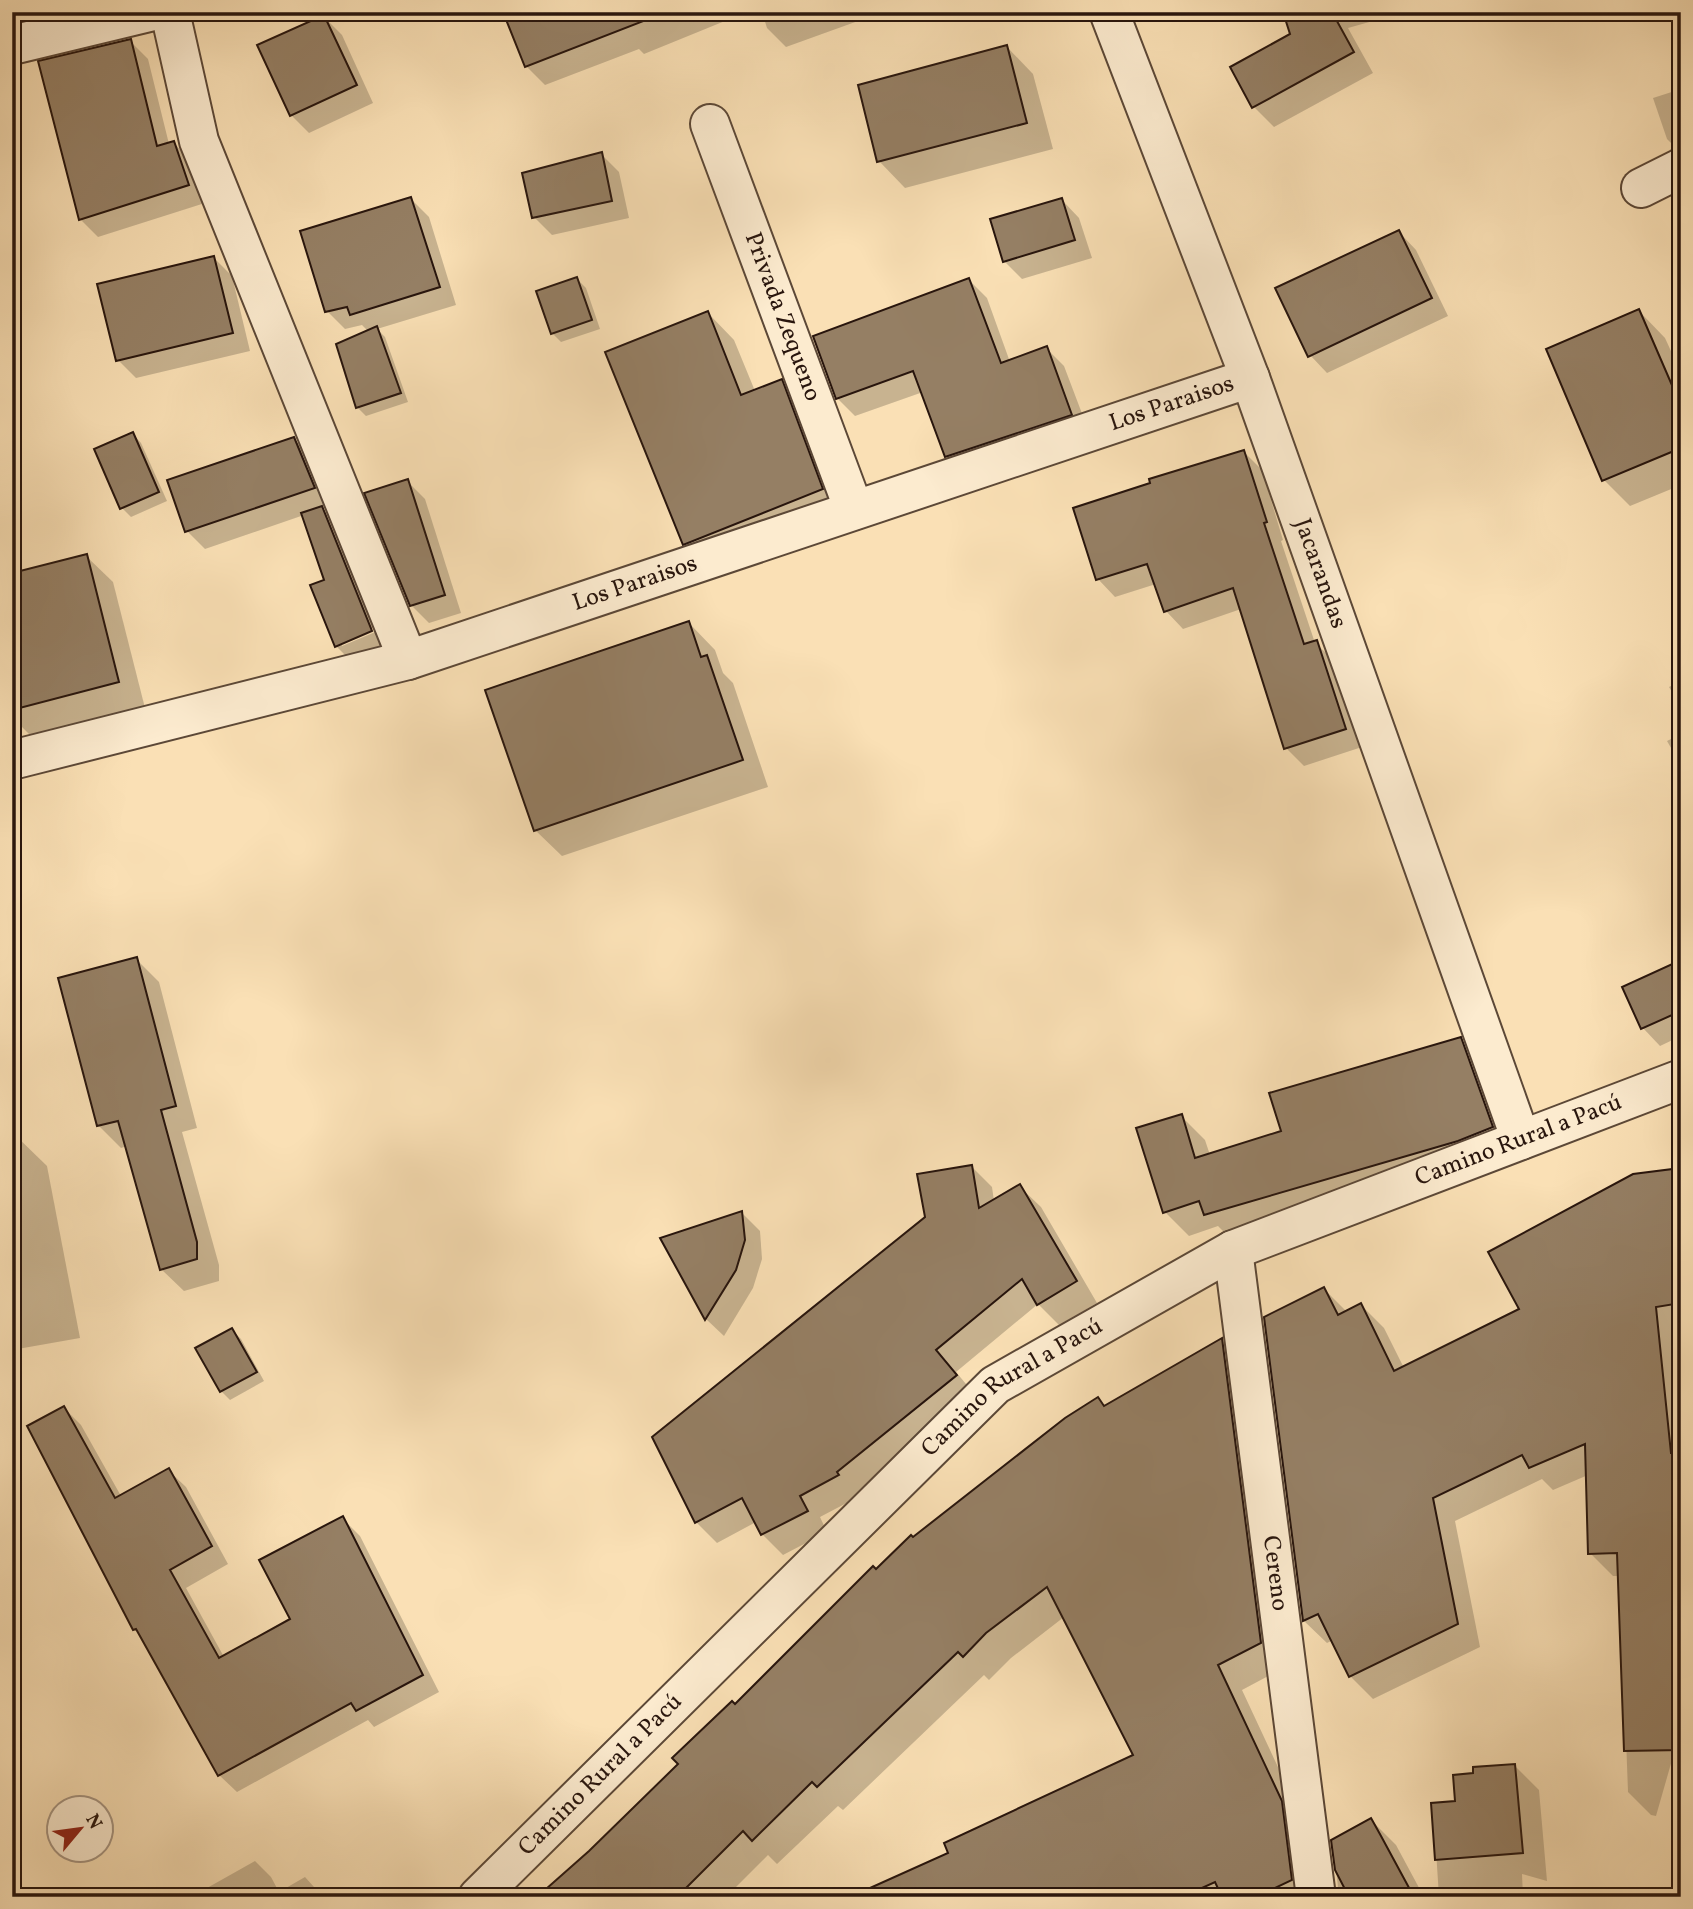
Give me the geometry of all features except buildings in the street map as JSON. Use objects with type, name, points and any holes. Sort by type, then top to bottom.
[{"type":"street","points":[[12,45],[149,12]]},
{"type":"street","points":[[170,12],[199,141],[408,660]]},
{"type":"street","name":"Jacarandas","points":[[1109,12],[1250,378],[1521,1140]]},
{"type":"street","name":"Privada Zequeno","points":[[710,124],[854,510]]},
{"type":"street","points":[[1641,188],[1681,168]]},
{"type":"street","name":"Los Paraisos","points":[[12,760],[408,660],[1250,378]]},
{"type":"street","name":"Camino Rural a Pacú","points":[[478,1897],[995,1385],[1233,1250],[1681,1079]]},
{"type":"street","name":"Cereno","points":[[1233,1250],[1316,1897]]}]
